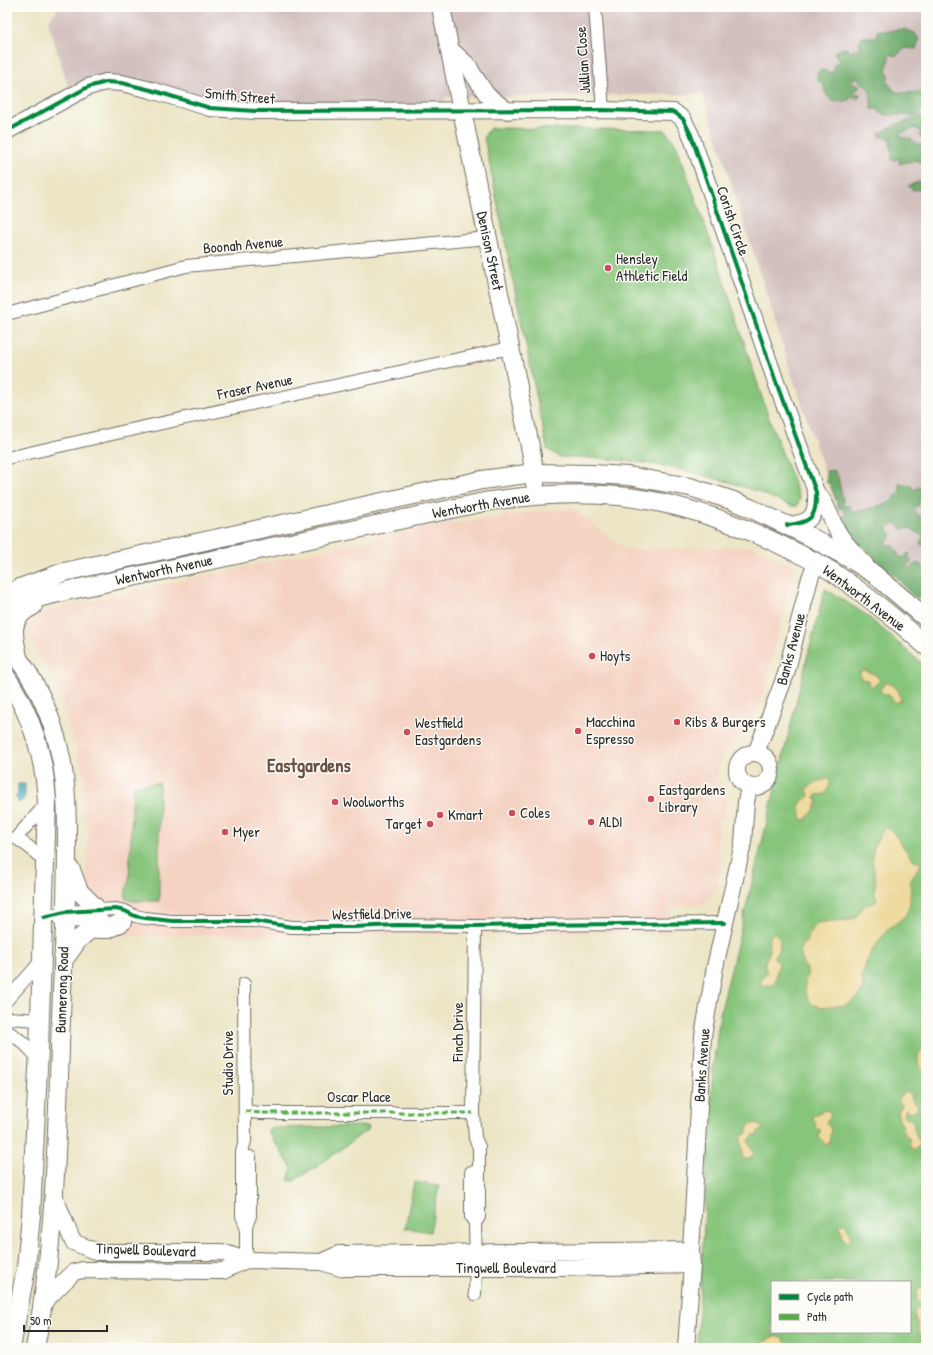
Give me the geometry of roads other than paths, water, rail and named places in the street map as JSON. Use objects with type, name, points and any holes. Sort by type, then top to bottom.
[{"type":"main road","name":"Denison Street","points":[[441,7],[510,348],[534,473],[536,495]]},
{"type":"main road","name":"Wentworth Avenue","points":[[7,594],[64,572],[440,488],[498,477],[534,473],[580,473],[628,476],[690,487],[731,500],[828,545],[874,574],[926,618]]},
{"type":"main road","name":"Wentworth Avenue","points":[[7,612],[29,600],[71,590],[484,502],[536,495],[620,496],[680,508],[732,524],[755,533],[833,572],[869,598],[926,646]]},
{"type":"main road","name":"Banks Avenue","points":[[816,563],[828,545]]},
{"type":"main road","points":[[7,581],[64,572]]},
{"type":"main road","name":"Bunnerong Road","points":[[35,1348],[48,1271],[54,1195],[67,862],[67,817],[65,785],[57,741],[38,690],[13,651],[13,633],[18,617],[31,607],[71,590]]},
{"type":"main road","name":"Bunnerong Road","points":[[7,678],[20,699],[32,728],[44,771],[47,804],[39,1060],[30,1222],[26,1268],[11,1348]]},
{"type":"main road","points":[[67,862],[78,891],[99,911]]},
{"type":"main road","points":[[63,961],[78,940],[88,931],[108,929],[122,922]]},
{"type":"street","name":"Jullian Close","points":[[595,7],[602,110]]},
{"type":"street","points":[[450,49],[469,66],[487,95],[508,111]]},
{"type":"street","name":"Smith Street","points":[[7,131],[88,87],[106,82],[122,83],[151,90],[210,108],[254,111],[462,111]]},
{"type":"street","name":"Corish Circle","points":[[462,111],[602,110],[674,112],[683,119],[687,125],[776,382],[816,492],[816,507],[814,513],[806,521],[799,524],[787,525]]},
{"type":"street","name":"Boonah Avenue","points":[[7,314],[186,266],[488,238]]},
{"type":"street","name":"Fraser Avenue","points":[[7,458],[510,348]]},
{"type":"street","name":"Corish Circle","points":[[816,492],[824,499],[836,530],[874,574]]},
{"type":"street","name":"Banks Avenue","points":[[756,753],[786,674],[811,574],[816,563]]},
{"type":"street","points":[[756,753],[761,754],[769,761],[771,771],[770,776],[764,784],[754,788],[749,787],[740,781],[736,770],[738,762],[742,757],[756,753]]},
{"type":"street","name":"Banks Avenue","points":[[686,1348],[703,1036],[708,1002],[743,843],[749,787]]},
{"type":"street","points":[[46,864],[29,847],[12,840],[47,804]]},
{"type":"street","name":"Westfield Drive","points":[[44,917],[65,916],[116,909],[145,918],[172,921],[254,921],[292,927],[725,923]]},
{"type":"street","name":"Westfield Drive","points":[[65,916],[152,924],[163,924],[172,921]]},
{"type":"street","name":"Finch Drive","points":[[475,926],[474,1113],[475,1138],[479,1147],[479,1217],[475,1223],[475,1294]]},
{"type":"street","points":[[7,1000],[42,960]]},
{"type":"street","name":"Studio Drive","points":[[244,984],[245,1141],[250,1152],[250,1216],[246,1226],[246,1260]]},
{"type":"street","points":[[7,1018],[40,1020]]},
{"type":"street","points":[[7,1031],[18,1037],[29,1047],[39,1060]]},
{"type":"street","name":"Oscar Place","points":[[244,1110],[260,1113],[474,1113]]},
{"type":"street","name":"Tingwell Boulevard","points":[[54,1195],[73,1242],[97,1252],[222,1252],[246,1260],[321,1262],[341,1268],[476,1260],[559,1268],[691,1258]]},
{"type":"street","name":"Tingwell Boulevard","points":[[43,1304],[74,1272],[83,1270],[223,1271],[246,1260]]},
{"type":"water","points":[[18,784],[25,784],[25,795],[23,800],[19,803],[15,796],[18,794]]},
{"type":"place","name":"Hensley Athletic Field","points":[[608,268]]},
{"type":"place","name":"Hoyts","points":[[592,656]]},
{"type":"place","name":"Ribs & Burgers","points":[[677,722]]},
{"type":"place","name":"Macchina Espresso","points":[[578,731]]},
{"type":"place","name":"Westfield Eastgardens","points":[[407,732]]},
{"type":"place","name":"Eastgardens Library","points":[[651,799]]},
{"type":"place","name":"Woolworths","points":[[335,802]]},
{"type":"place","name":"Coles","points":[[512,813]]},
{"type":"place","name":"Kmart","points":[[440,815]]},
{"type":"place","name":"ALDI","points":[[591,822]]},
{"type":"place","name":"Target","points":[[430,824]]},
{"type":"place","name":"Myer","points":[[225,832]]},
{"type":"district","name":"Eastgardens","points":[[309,765]]}]
